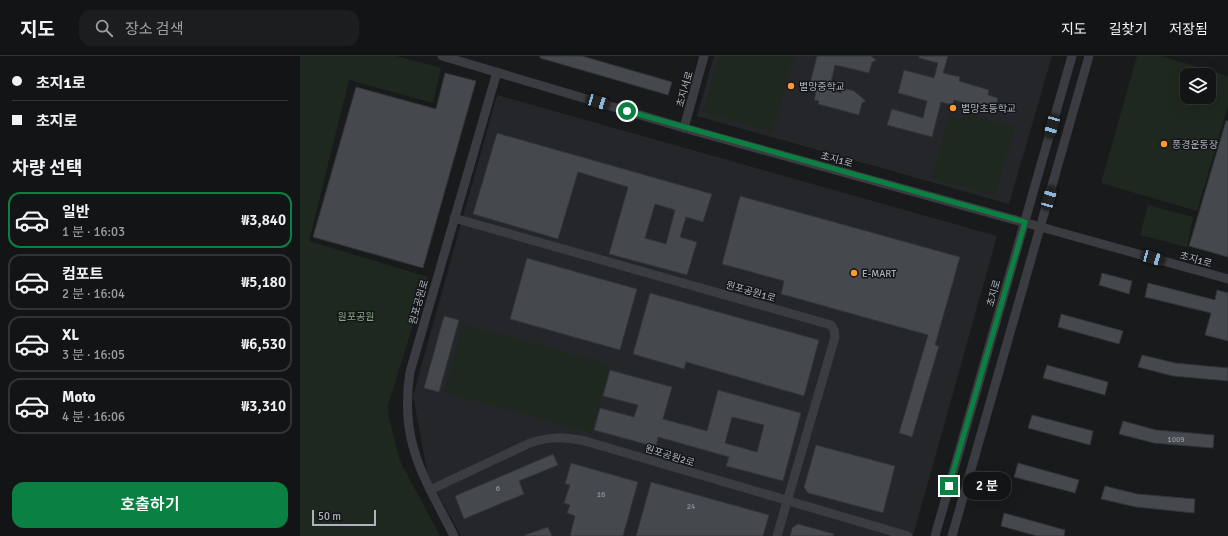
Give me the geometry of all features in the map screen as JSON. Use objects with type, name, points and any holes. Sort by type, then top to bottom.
[{"type":"street","name":"초지1로","points":[[442,56],[684,128],[1228,279]]},
{"type":"street","name":"초지서로","points":[[684,128],[704,56]]},
{"type":"street","name":"초지로","points":[[935,536],[1072,56]]},
{"type":"street","points":[[952,536],[1090,56]]},
{"type":"street","name":"원포공원로","points":[[454,536],[416,462],[411,444],[406,396],[410,372],[497,72]]},
{"type":"street","name":"원포공원1로","points":[[454,218],[831,326],[834,330],[835,337],[777,536]]},
{"type":"street","name":"원포공원2로","points":[[430,490],[530,443],[546,438],[563,437],[585,441],[908,536]]},
{"type":"shaded area","name":"별망초등학교","points":[[714,56],[1052,56],[1009,204],[697,116]]},
{"type":"shaded area","points":[[497,95],[997,236],[913,536],[461,536],[428,476],[413,396]]},
{"type":"green space","name":"원포공원","points":[[300,56],[396,56],[441,68],[433,103],[349,80],[309,241],[428,277],[388,405],[389,418],[400,461],[440,536],[300,536]]},
{"type":"green space","points":[[719,56],[794,56],[772,132],[703,112]]},
{"type":"green space","name":"풍경운동장","points":[[1137,56],[1161,56],[1201,68],[1180,68],[1180,104],[1216,104],[1216,72],[1228,76],[1228,106],[1197,211],[1101,183]]},
{"type":"green space","points":[[965,113],[1015,127],[995,196],[931,178],[949,117],[962,121]]},
{"type":"green space","points":[[1148,205],[1193,217],[1187,247],[1140,235]]},
{"type":"green space","points":[[463,324],[610,365],[591,433],[444,392]]},
{"type":"building","points":[[540,56],[582,56],[672,82],[668,95],[540,58]]},
{"type":"building","name":"별망중학교","points":[[817,56],[871,56],[876,60],[872,62],[869,73],[835,65],[829,90],[841,93],[843,88],[854,91],[866,101],[862,103],[859,115],[818,104],[819,101],[814,100],[816,93],[808,91]]},
{"type":"building","name":"별망초등학교","points":[[919,56],[948,56],[943,73],[960,77],[959,81],[989,90],[988,95],[998,98],[996,106],[986,103],[984,108],[954,100],[953,105],[941,102],[932,137],[887,125],[892,109],[923,118],[927,101],[898,93],[904,70],[934,78],[938,63],[919,58]]},
{"type":"building","points":[[445,73],[476,81],[423,268],[313,237],[356,87],[436,109]]},
{"type":"building","points":[[1226,121],[1228,121],[1228,257],[1189,246]]},
{"type":"building","points":[[497,133],[712,194],[703,222],[686,217],[680,237],[697,242],[687,275],[609,254],[628,187],[578,172],[558,239],[473,214]],"holes":[[[655,204],[675,210],[666,244],[645,238]]]},
{"type":"building","name":"E-MART","points":[[740,196],[960,257],[935,345],[939,346],[912,437],[899,433],[928,335],[781,294],[784,281],[722,264]]},
{"type":"building","points":[[527,258],[637,289],[620,350],[510,319]]},
{"type":"building","points":[[1102,273],[1132,281],[1129,294],[1099,285]]},
{"type":"building","points":[[1148,283],[1215,300],[1217,290],[1228,293],[1228,341],[1205,335],[1211,313],[1145,297]]},
{"type":"building","points":[[650,293],[819,340],[804,396],[686,362],[684,369],[633,354]]},
{"type":"building","points":[[1061,314],[1123,331],[1119,344],[1058,327]]},
{"type":"building","points":[[444,316],[459,320],[439,392],[424,388]]},
{"type":"building","points":[[1142,355],[1175,363],[1228,368],[1228,381],[1173,376],[1138,367]]},
{"type":"building","points":[[1047,365],[1108,382],[1105,395],[1043,378]]},
{"type":"building","points":[[610,370],[672,387],[663,419],[707,431],[718,390],[801,413],[783,481],[726,466],[729,457],[658,437],[656,447],[594,430],[600,408],[634,417],[638,405],[603,396]],"holes":[[[732,417],[764,425],[757,452],[725,443]]]},
{"type":"building","points":[[1032,415],[1093,431],[1090,445],[1028,428]]},
{"type":"building","points":[[1123,421],[1156,430],[1214,435],[1213,448],[1154,443],[1119,434]]},
{"type":"building","points":[[816,445],[895,466],[883,513],[808,493],[804,487]]},
{"type":"building","points":[[553,454],[558,465],[519,481],[524,494],[464,519],[455,496]]},
{"type":"building","points":[[571,463],[638,482],[623,536],[570,536],[575,516],[567,513],[570,505],[564,503],[570,485],[565,484]]},
{"type":"building","points":[[1018,463],[1079,480],[1075,493],[1014,477]]},
{"type":"building","points":[[651,482],[769,515],[763,536],[636,536]]},
{"type":"building","points":[[1105,486],[1137,494],[1195,499],[1194,513],[1136,507],[1101,499]]},
{"type":"building","points":[[1004,513],[1065,530],[1064,536],[1037,536],[1001,526]]},
{"type":"building","points":[[798,524],[834,534],[833,536],[790,536],[792,528]]},
{"type":"building","points":[[548,527],[552,536],[525,536],[525,535]]},
{"type":"place","name":"별망중학교","points":[[791,86]]},
{"type":"place","name":"별망초등학교","points":[[953,108]]},
{"type":"place","name":"풍경운동장","points":[[1164,144]]},
{"type":"place","name":"E-MART","points":[[854,273]]},
{"type":"route","points":[[627,111],[1025,222],[949,486]]}]
